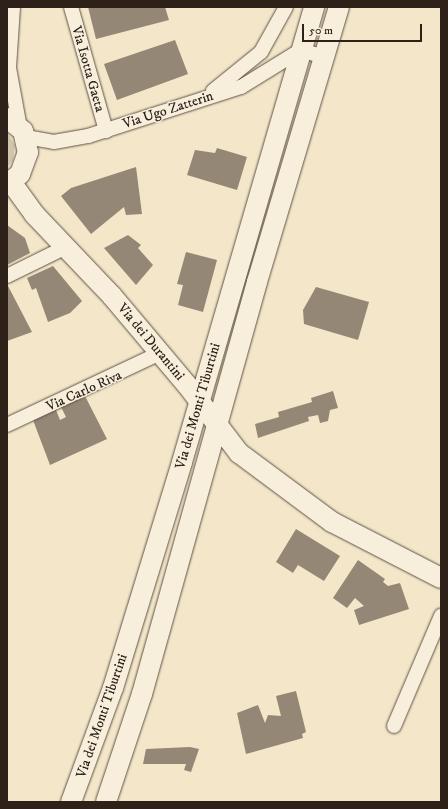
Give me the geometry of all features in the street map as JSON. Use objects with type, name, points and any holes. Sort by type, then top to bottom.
[{"type":"main road","name":"Via dei Monti Tiburtini","points":[[71,802],[113,688],[200,400],[314,7]]},
{"type":"main road","name":"Via dei Monti Tiburtini","points":[[106,802],[142,694],[324,56],[340,7]]},
{"type":"main road","name":"Via dei Durantini","points":[[18,128],[26,164],[9,183],[34,214],[66,247],[160,353],[200,400],[239,453],[288,493],[369,544],[441,578]]},
{"type":"street","points":[[13,7],[8,68],[18,128]]},
{"type":"street","name":"Via Isotta Gaeta","points":[[71,7],[106,131]]},
{"type":"street","points":[[202,98],[253,61],[275,32],[286,7]]},
{"type":"street","points":[[301,50],[324,56]]},
{"type":"street","name":"Via Ugo Zatterin","points":[[18,128],[67,141],[106,131],[253,82],[301,50]]},
{"type":"street","points":[[7,276],[66,247]]},
{"type":"street","name":"Via Carlo Riva","points":[[7,425],[160,353]]},
{"type":"street","points":[[394,726],[441,616]]},
{"type":"shaded area","points":[[7,132],[15,146],[13,160],[7,168]]},
{"type":"building","points":[[88,7],[165,7],[169,20],[96,39]]},
{"type":"building","points":[[175,40],[188,74],[117,100],[104,64]]},
{"type":"building","points":[[217,148],[247,157],[237,190],[187,175],[195,150],[215,153]]},
{"type":"building","points":[[136,167],[142,214],[126,215],[124,207],[91,234],[61,196],[71,188]]},
{"type":"building","points":[[7,225],[25,238],[30,253],[7,265]]},
{"type":"building","points":[[128,235],[141,245],[138,248],[153,265],[136,285],[104,248]]},
{"type":"building","points":[[186,252],[217,260],[203,312],[178,305],[183,285],[177,284]]},
{"type":"building","points":[[53,266],[82,301],[70,313],[48,322],[36,288],[32,290],[27,278]]},
{"type":"building","points":[[7,284],[32,332],[7,341]]},
{"type":"building","points":[[316,287],[369,302],[358,340],[304,324],[303,310]]},
{"type":"building","points":[[333,391],[338,408],[330,410],[328,421],[320,423],[318,415],[308,417],[309,421],[258,438],[255,424],[279,417],[278,412],[312,402],[311,398]]},
{"type":"building","points":[[85,396],[107,439],[50,465],[33,420],[56,410],[60,420],[66,417],[61,407]]},
{"type":"building","points":[[296,529],[340,556],[324,581],[298,565],[293,573],[276,562]]},
{"type":"building","points":[[358,560],[385,579],[383,582],[388,586],[400,583],[409,609],[359,625],[354,610],[364,606],[355,598],[347,608],[333,598]]},
{"type":"building","points":[[296,691],[306,732],[302,734],[303,738],[246,754],[237,713],[258,705],[265,723],[268,715],[281,716],[276,696]]},
{"type":"building","points":[[190,747],[199,749],[191,772],[184,770],[186,764],[143,764],[146,749]]}]
